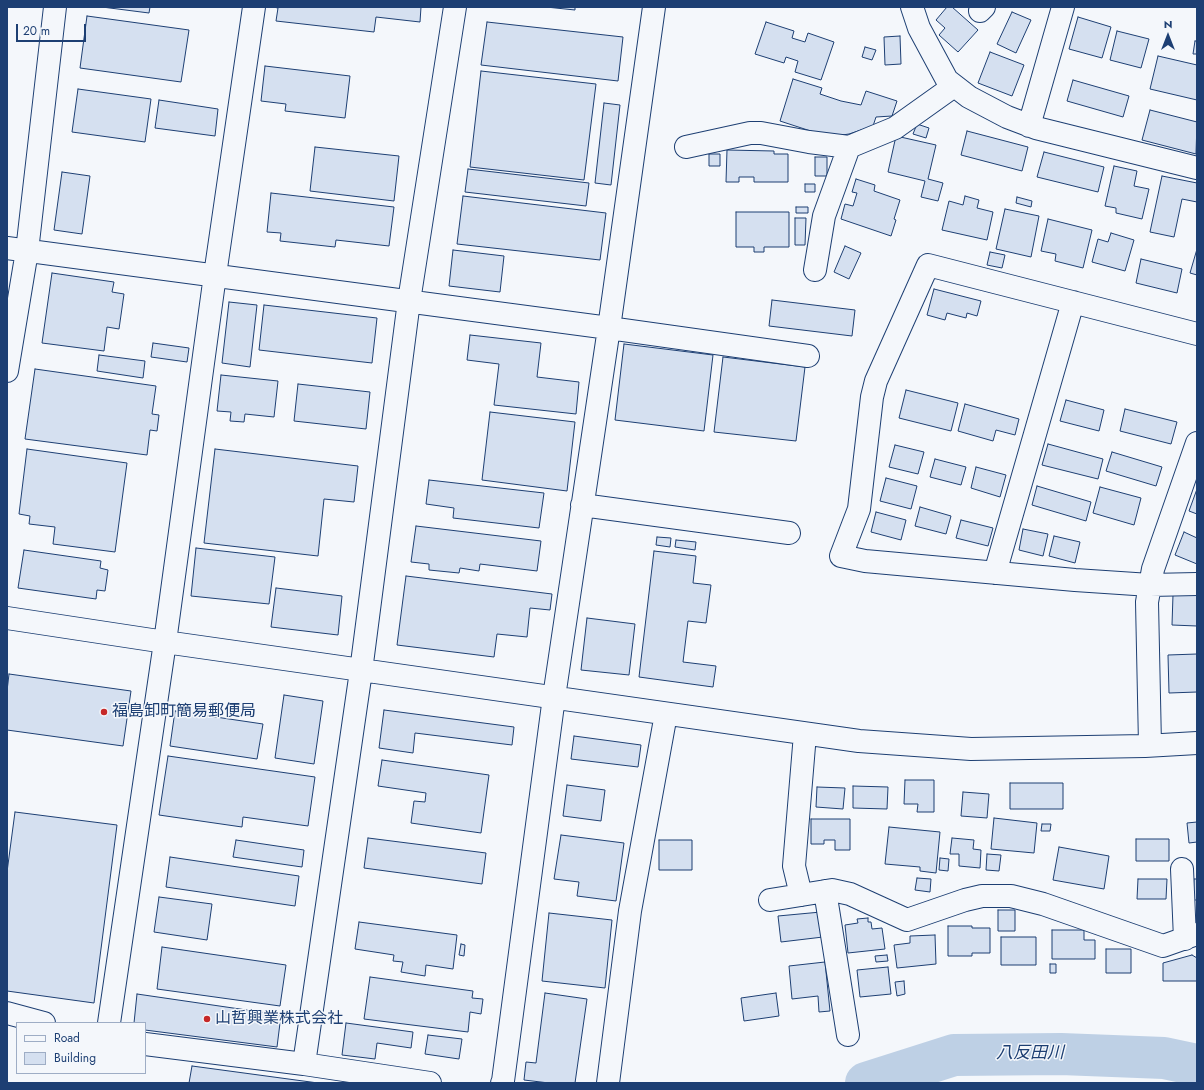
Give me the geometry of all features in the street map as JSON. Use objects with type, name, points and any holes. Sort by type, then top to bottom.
[{"type":"street","points":[[7,371],[17,249],[55,7]]},
{"type":"street","points":[[109,1022],[165,642],[215,275],[254,7]]},
{"type":"street","points":[[304,1064],[361,671],[409,301],[455,7]]},
{"type":"street","points":[[502,1083],[554,697],[609,328],[654,7]]},
{"type":"street","points":[[912,7],[919,28],[947,80],[969,97],[1006,117],[1029,126],[1197,168]]},
{"type":"street","points":[[1029,126],[1063,7]]},
{"type":"street","points":[[686,146],[750,133],[761,133],[849,147],[895,128],[954,86]]},
{"type":"street","points":[[815,270],[824,216],[849,147]]},
{"type":"street","points":[[17,249],[808,356]]},
{"type":"street","points":[[1197,334],[928,264],[876,381],[872,397],[859,509],[841,556],[865,561],[995,573],[1150,585],[1197,584]]},
{"type":"street","points":[[995,573],[1073,302]]},
{"type":"street","points":[[1150,745],[1147,602],[1153,569],[1197,443]]},
{"type":"street","points":[[582,505],[789,533]]},
{"type":"street","points":[[7,618],[361,671],[859,741],[971,749],[1197,743]]},
{"type":"street","points":[[608,1083],[630,911],[666,714]]},
{"type":"street","points":[[801,895],[794,866],[804,734]]},
{"type":"street","points":[[770,900],[832,890],[850,894],[907,920],[965,900],[982,896],[1010,896],[1043,904],[1163,946],[1191,936],[1182,869]]},
{"type":"street","points":[[826,891],[848,1035]]},
{"type":"street","points":[[7,1014],[40,1022]]},
{"type":"street","points":[[146,1044],[304,1064],[430,1083]]},
{"type":"building","points":[[102,7],[150,7],[149,13]]},
{"type":"building","points":[[273,7],[421,7],[420,22],[376,17],[374,32],[276,21],[278,8]]},
{"type":"building","points":[[546,7],[575,7],[575,10]]},
{"type":"building","points":[[947,7],[952,7],[978,30],[958,52],[939,35],[945,28],[936,20]]},
{"type":"building","points":[[1012,12],[1031,20],[1016,53],[997,44]]},
{"type":"building","points":[[87,16],[189,30],[181,82],[80,68]]},
{"type":"building","points":[[1078,17],[1111,27],[1102,58],[1069,49]]},
{"type":"building","points":[[487,22],[623,37],[618,81],[481,65]]},
{"type":"building","points":[[766,22],[794,31],[792,38],[805,42],[808,33],[834,42],[821,80],[795,72],[798,61],[786,57],[784,63],[755,54]]},
{"type":"building","points":[[1117,31],[1149,39],[1141,68],[1110,60]]},
{"type":"building","points":[[900,36],[901,64],[885,65],[884,37]]},
{"type":"building","points":[[1195,41],[1197,41],[1197,54],[1193,54]]},
{"type":"building","points":[[865,47],[876,50],[872,60],[862,57]]},
{"type":"building","points":[[990,52],[1024,65],[1012,96],[978,83]]},
{"type":"building","points":[[1158,56],[1197,65],[1197,100],[1150,89]]},
{"type":"building","points":[[265,66],[350,76],[345,118],[285,111],[286,104],[261,101]]},
{"type":"building","points":[[481,71],[596,84],[584,180],[470,167]]},
{"type":"building","points":[[793,79],[822,88],[820,94],[841,101],[861,105],[866,91],[897,101],[892,116],[876,117],[873,126],[849,134],[829,137],[780,121]]},
{"type":"building","points":[[1073,80],[1129,96],[1123,117],[1067,101]]},
{"type":"building","points":[[78,89],[151,99],[145,142],[72,132]]},
{"type":"building","points":[[159,100],[218,109],[215,136],[155,128]]},
{"type":"building","points":[[604,103],[620,105],[611,185],[595,183]]},
{"type":"building","points":[[1150,110],[1197,122],[1196,154],[1142,140]]},
{"type":"building","points":[[917,124],[929,128],[926,138],[913,134]]},
{"type":"building","points":[[967,131],[1028,147],[1022,171],[961,155]]},
{"type":"building","points":[[896,136],[936,145],[928,179],[943,183],[938,201],[921,197],[925,181],[888,172]]},
{"type":"building","points":[[315,147],[399,156],[394,201],[310,191]]},
{"type":"building","points":[[727,150],[774,151],[774,154],[788,154],[788,182],[754,182],[754,177],[739,177],[739,182],[726,182]]},
{"type":"building","points":[[1044,152],[1104,167],[1098,192],[1037,177]]},
{"type":"building","points":[[709,154],[720,154],[720,166],[709,166]]},
{"type":"building","points":[[815,157],[827,157],[827,176],[815,176]]},
{"type":"building","points":[[1114,166],[1137,171],[1134,186],[1149,189],[1142,219],[1116,213],[1116,208],[1105,206]]},
{"type":"building","points":[[468,169],[589,183],[586,206],[465,192]]},
{"type":"building","points":[[62,172],[90,176],[82,234],[54,230]]},
{"type":"building","points":[[1162,176],[1197,183],[1197,202],[1182,199],[1174,237],[1150,232]]},
{"type":"building","points":[[856,179],[875,185],[874,191],[900,200],[894,219],[896,220],[891,236],[841,219],[845,204],[853,206],[857,193],[852,192]]},
{"type":"building","points":[[805,184],[815,184],[815,192],[805,192]]},
{"type":"building","points":[[271,193],[394,207],[389,246],[336,240],[335,247],[280,241],[281,233],[267,232]]},
{"type":"building","points":[[463,196],[606,213],[600,260],[457,244]]},
{"type":"building","points":[[965,196],[979,200],[977,208],[993,212],[987,240],[942,230],[949,201],[963,205]]},
{"type":"building","points":[[1017,197],[1032,201],[1031,207],[1016,203]]},
{"type":"building","points":[[796,207],[808,207],[808,213],[796,213]]},
{"type":"building","points":[[1005,209],[1039,216],[1031,257],[996,249]]},
{"type":"building","points":[[736,212],[789,212],[789,247],[764,247],[764,252],[754,252],[754,247],[736,247]]},
{"type":"building","points":[[795,218],[806,218],[805,245],[795,245]]},
{"type":"building","points":[[1048,219],[1092,230],[1083,268],[1055,261],[1056,254],[1041,251]]},
{"type":"building","points":[[1111,233],[1134,240],[1125,271],[1092,262],[1098,239],[1108,242]]},
{"type":"building","points":[[845,246],[861,253],[849,279],[834,272]]},
{"type":"building","points":[[1197,249],[1197,275],[1190,273]]},
{"type":"building","points":[[453,250],[504,256],[500,292],[449,286]]},
{"type":"building","points":[[990,252],[1005,255],[1002,268],[987,265]]},
{"type":"building","points":[[1141,259],[1182,269],[1177,293],[1136,283]]},
{"type":"building","points":[[52,273],[114,282],[112,292],[124,294],[119,329],[107,327],[104,351],[42,343]]},
{"type":"building","points":[[934,289],[981,301],[977,316],[967,313],[966,318],[947,313],[945,320],[927,315]]},
{"type":"building","points":[[772,300],[855,310],[852,336],[769,326]]},
{"type":"building","points":[[229,302],[257,305],[250,367],[222,363]]},
{"type":"building","points":[[264,305],[377,318],[372,363],[259,350]]},
{"type":"building","points":[[470,335],[541,343],[537,377],[579,382],[576,414],[494,405],[499,364],[467,360]]},
{"type":"building","points":[[153,343],[189,348],[187,362],[151,357]]},
{"type":"building","points":[[624,344],[713,355],[704,431],[615,420]]},
{"type":"building","points":[[99,355],[145,361],[143,378],[97,371]]},
{"type":"building","points":[[723,357],[805,367],[796,441],[714,432]]},
{"type":"building","points":[[35,369],[156,386],[152,414],[159,415],[157,431],[150,430],[147,455],[25,439]]},
{"type":"building","points":[[221,375],[278,381],[274,417],[245,414],[244,422],[230,421],[231,412],[217,411]]},
{"type":"building","points":[[298,384],[370,392],[366,429],[294,421]]},
{"type":"building","points":[[906,390],[958,403],[951,431],[899,418]]},
{"type":"building","points":[[1066,400],[1104,410],[1099,431],[1060,421]]},
{"type":"building","points":[[965,404],[1019,419],[1015,435],[996,430],[993,441],[958,431]]},
{"type":"building","points":[[1125,409],[1177,422],[1171,444],[1120,431]]},
{"type":"building","points":[[490,412],[575,422],[567,491],[482,480]]},
{"type":"building","points":[[1048,444],[1103,459],[1098,479],[1042,465]]},
{"type":"building","points":[[895,445],[924,452],[918,474],[889,467]]},
{"type":"building","points":[[27,449],[127,463],[115,552],[53,544],[55,527],[29,524],[30,516],[19,514]]},
{"type":"building","points":[[215,449],[358,466],[354,502],[324,499],[318,556],[204,543]]},
{"type":"building","points":[[1112,452],[1162,467],[1156,486],[1106,471]]},
{"type":"building","points":[[935,459],[966,467],[961,485],[930,477]]},
{"type":"building","points":[[976,467],[1006,475],[1000,497],[971,488]]},
{"type":"building","points":[[886,478],[917,486],[911,509],[880,501]]},
{"type":"building","points":[[429,480],[544,493],[539,528],[453,518],[454,508],[426,504]]},
{"type":"building","points":[[1037,486],[1091,502],[1086,521],[1032,505]]},
{"type":"building","points":[[1100,487],[1141,498],[1134,525],[1093,513]]},
{"type":"building","points":[[1197,489],[1197,514],[1189,511]]},
{"type":"building","points":[[920,507],[951,516],[946,534],[915,526]]},
{"type":"building","points":[[876,512],[906,520],[901,540],[871,532]]},
{"type":"building","points":[[961,520],[993,528],[988,546],[956,538]]},
{"type":"building","points":[[416,526],[541,541],[537,571],[480,564],[479,571],[460,568],[459,573],[429,570],[429,564],[411,562]]},
{"type":"building","points":[[1023,529],[1048,534],[1043,556],[1019,550]]},
{"type":"building","points":[[1184,532],[1197,538],[1197,564],[1175,555]]},
{"type":"building","points":[[1054,536],[1080,542],[1075,563],[1049,556]]},
{"type":"building","points":[[657,537],[671,538],[670,547],[656,545]]},
{"type":"building","points":[[676,540],[696,542],[695,550],[675,547]]},
{"type":"building","points":[[196,548],[275,557],[269,604],[191,596]]},
{"type":"building","points":[[24,550],[101,561],[100,568],[108,570],[105,591],[97,590],[96,599],[18,588]]},
{"type":"building","points":[[654,551],[696,556],[693,583],[711,585],[706,623],[688,621],[683,662],[716,666],[713,687],[639,677]]},
{"type":"building","points":[[406,576],[552,594],[550,610],[530,608],[527,637],[497,634],[494,657],[397,645]]},
{"type":"building","points":[[276,588],[342,596],[338,635],[271,627]]},
{"type":"building","points":[[1173,595],[1197,595],[1197,626],[1172,625]]},
{"type":"building","points":[[587,618],[635,624],[629,675],[581,670]]},
{"type":"building","points":[[1197,654],[1197,692],[1169,693],[1168,655]]},
{"type":"building","points":[[9,674],[131,691],[123,746],[7,730],[7,691]]},
{"type":"building","points":[[284,695],[323,701],[314,764],[275,758]]},
{"type":"building","points":[[384,710],[514,727],[512,745],[415,733],[413,753],[379,748]]},
{"type":"building","points":[[175,711],[263,724],[257,759],[170,746]]},
{"type":"building","points":[[574,736],[641,745],[638,767],[571,759]]},
{"type":"building","points":[[168,756],[315,777],[308,826],[243,817],[242,827],[159,815]]},
{"type":"building","points":[[382,760],[489,775],[481,833],[411,823],[414,801],[425,802],[426,793],[378,786]]},
{"type":"building","points":[[905,780],[934,780],[934,812],[917,812],[918,804],[904,804]]},
{"type":"building","points":[[1010,783],[1063,783],[1063,809],[1010,809]]},
{"type":"building","points":[[567,785],[605,790],[601,821],[563,816]]},
{"type":"building","points":[[853,786],[888,787],[887,809],[853,808]]},
{"type":"building","points":[[817,787],[845,788],[843,809],[816,807]]},
{"type":"building","points":[[963,792],[989,794],[987,818],[961,816]]},
{"type":"building","points":[[15,812],[117,825],[94,1003],[7,991],[7,872]]},
{"type":"building","points":[[994,818],[1037,823],[1034,853],[991,849]]},
{"type":"building","points":[[811,819],[850,819],[850,850],[835,850],[835,840],[824,840],[824,844],[811,844]]},
{"type":"building","points":[[1197,822],[1197,842],[1189,843],[1187,823]]},
{"type":"building","points":[[1042,824],[1051,824],[1050,831],[1041,831]]},
{"type":"building","points":[[889,827],[940,832],[936,873],[920,871],[920,867],[885,864]]},
{"type":"building","points":[[561,835],[624,843],[616,901],[577,896],[579,882],[554,879]]},
{"type":"building","points":[[368,838],[486,853],[482,884],[364,868]]},
{"type":"building","points":[[952,838],[974,840],[973,849],[981,850],[980,868],[959,866],[959,854],[950,854]]},
{"type":"building","points":[[1136,839],[1169,839],[1169,861],[1136,861]]},
{"type":"building","points":[[236,840],[304,850],[302,867],[233,857]]},
{"type":"building","points":[[659,840],[692,840],[692,870],[659,870]]},
{"type":"building","points":[[1059,847],[1109,856],[1104,889],[1053,880]]},
{"type":"building","points":[[987,854],[1001,855],[999,871],[986,870]]},
{"type":"building","points":[[170,857],[299,876],[295,906],[166,887]]},
{"type":"building","points":[[940,858],[949,859],[948,871],[939,870]]},
{"type":"building","points":[[917,878],[931,879],[930,892],[915,890]]},
{"type":"building","points":[[1138,879],[1167,879],[1166,899],[1137,899]]},
{"type":"building","points":[[1194,879],[1197,879],[1197,900],[1193,900]]},
{"type":"building","points":[[159,897],[212,904],[207,940],[154,932]]},
{"type":"building","points":[[998,910],[1015,910],[1015,931],[998,931]]},
{"type":"building","points":[[821,912],[823,937],[781,942],[778,916]]},
{"type":"building","points":[[549,913],[612,920],[605,988],[542,981]]},
{"type":"building","points":[[868,918],[868,922],[871,922],[872,929],[882,928],[885,949],[848,953],[845,925],[858,923],[857,919]]},
{"type":"building","points":[[359,922],[457,935],[453,969],[426,965],[425,976],[401,972],[403,962],[393,961],[394,955],[355,949]]},
{"type":"building","points":[[948,926],[990,928],[990,953],[972,953],[972,956],[948,956]]},
{"type":"building","points":[[1052,930],[1084,930],[1084,940],[1095,940],[1095,959],[1052,959]]},
{"type":"building","points":[[935,935],[936,964],[897,968],[894,945],[910,943],[910,936]]},
{"type":"building","points":[[1001,937],[1036,937],[1036,965],[1001,965]]},
{"type":"building","points":[[461,944],[465,945],[464,956],[459,955]]},
{"type":"building","points":[[162,947],[286,965],[280,1006],[157,989]]},
{"type":"building","points":[[1106,949],[1131,949],[1131,973],[1106,973]]},
{"type":"building","points":[[887,955],[888,961],[876,962],[875,956]]},
{"type":"building","points":[[1192,955],[1197,958],[1197,981],[1163,981],[1163,963]]},
{"type":"building","points":[[825,962],[830,1011],[819,1012],[818,996],[792,999],[789,966]]},
{"type":"building","points":[[1050,964],[1056,964],[1056,973],[1050,973]]},
{"type":"building","points":[[888,967],[891,994],[860,997],[857,970]]},
{"type":"building","points":[[370,977],[473,991],[472,998],[483,999],[481,1014],[470,1012],[468,1032],[364,1019]]},
{"type":"building","points":[[904,981],[905,994],[897,996],[895,982]]},
{"type":"building","points":[[545,993],[587,999],[575,1083],[549,1083],[524,1080],[526,1062],[536,1063]]},
{"type":"building","points":[[776,993],[779,1016],[744,1021],[741,998]]},
{"type":"building","name":"山哲興業株式会社","points":[[137,994],[281,1015],[277,1047],[146,1030],[146,1022],[134,1022]]},
{"type":"building","points":[[346,1023],[413,1032],[411,1048],[377,1043],[375,1059],[342,1055]]},
{"type":"building","points":[[428,1035],[462,1039],[459,1059],[425,1054]]},
{"type":"building","points":[[192,1066],[318,1083],[189,1083]]},
{"type":"waterway","name":"八反田川","points":[[866,1083],[954,1055],[1061,1054],[1164,1058],[1197,1065]]},
{"type":"place","name":"福島卸町簡易郵便局","points":[[104,712]]},
{"type":"place","name":"山哲興業株式会社","points":[[207,1019]]}]
